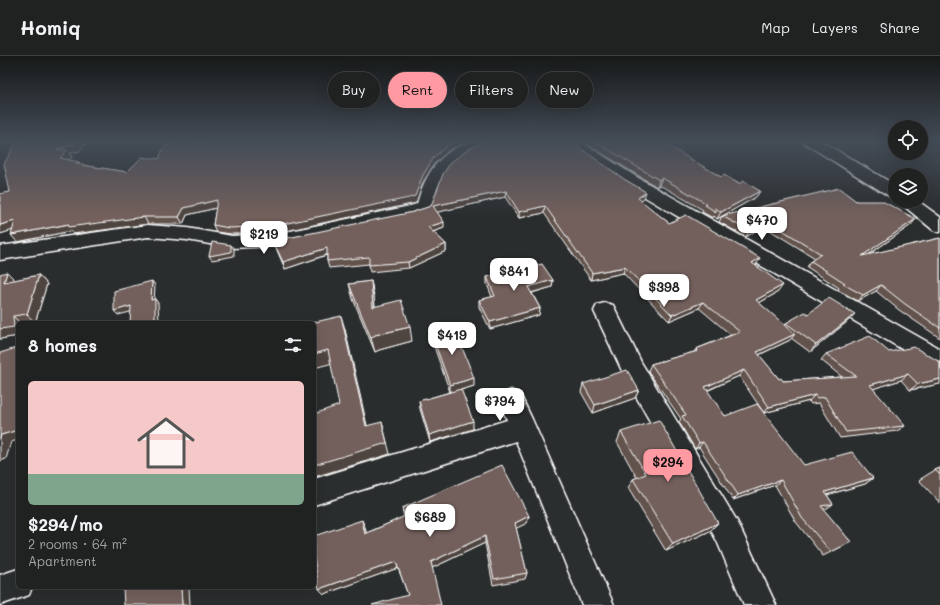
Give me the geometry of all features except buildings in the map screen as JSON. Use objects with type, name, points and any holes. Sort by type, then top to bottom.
[{"type":"street","points":[[0,253],[148,231],[187,234],[232,242],[276,240],[413,211],[425,207],[434,177],[444,167]]},
{"type":"street","points":[[609,167],[629,180],[746,249],[940,360]]},
{"type":"street","points":[[854,167],[888,188]]},
{"type":"street","points":[[916,208],[940,226]]},
{"type":"street","points":[[605,311],[632,368],[727,531],[760,605]]},
{"type":"street","points":[[511,401],[598,605]]},
{"type":"street","points":[[316,491],[523,427]]},
{"type":"street","points":[[0,590],[16,585]]}]
